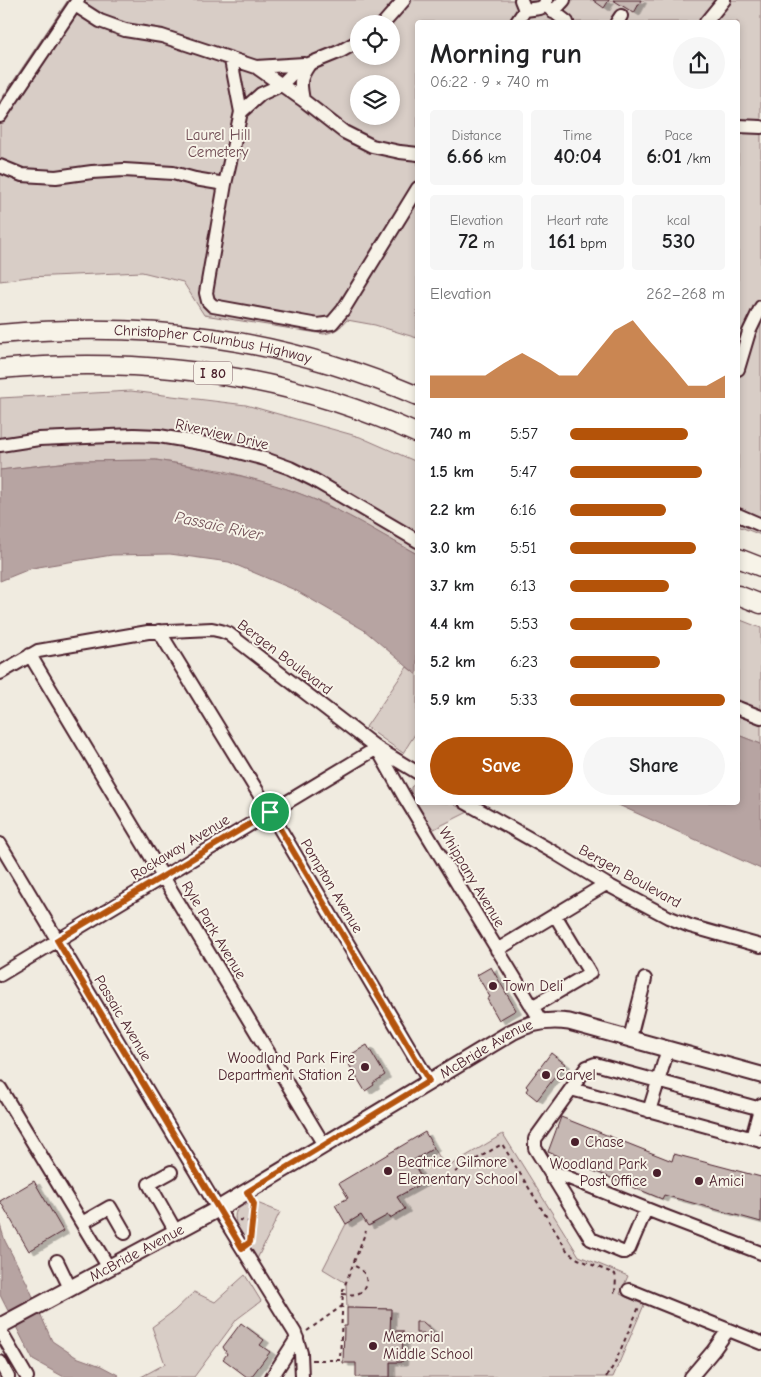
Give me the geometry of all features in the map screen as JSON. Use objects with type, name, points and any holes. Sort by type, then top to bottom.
[{"type":"highway","name":"Christopher Columbus Highway","points":[[0,334],[41,330],[101,329],[201,336],[250,344],[317,360],[415,395]]},
{"type":"highway","name":"Christopher Columbus Highway","points":[[0,369],[96,364],[173,368],[210,373],[249,379],[325,399],[415,433]]},
{"type":"highway","points":[[740,559],[761,567]]},
{"type":"highway","points":[[740,596],[761,604]]},
{"type":"main road","name":"McBride Avenue","points":[[3,1326],[218,1209],[521,1027],[541,1021],[569,1022],[761,1075]]},
{"type":"street","points":[[391,15],[404,0]]},
{"type":"street","points":[[518,20],[522,5],[540,8],[564,0]]},
{"type":"street","points":[[708,20],[724,0]]},
{"type":"street","points":[[0,116],[76,3],[100,21],[116,27],[162,36],[256,67],[309,64]]},
{"type":"street","points":[[548,6],[565,20]]},
{"type":"street","points":[[241,112],[261,94],[281,85],[292,74],[309,64],[350,46]]},
{"type":"street","points":[[231,60],[241,112],[206,293],[208,301],[213,306],[318,324],[332,323],[343,310],[415,193]]},
{"type":"street","points":[[303,100],[300,81],[309,64]]},
{"type":"street","points":[[256,67],[344,132],[372,146],[415,154]]},
{"type":"street","points":[[740,126],[761,127]]},
{"type":"street","points":[[0,166],[22,175],[56,177],[124,170],[174,173],[196,180],[226,184]]},
{"type":"street","points":[[740,354],[743,331],[761,307]]},
{"type":"street","name":"Riverview Drive","points":[[0,445],[39,439],[134,435],[159,436],[212,444],[290,468],[415,539]]},
{"type":"street","points":[[740,517],[761,525]]},
{"type":"street","name":"Bergen Boulevard","points":[[0,673],[38,651],[159,631],[212,629],[221,631],[229,634],[377,748],[415,771]]},
{"type":"street","name":"Pompton Avenue","points":[[159,631],[270,812],[429,1081]]},
{"type":"street","name":"Ryle Park Avenue","points":[[30,655],[324,1145]]},
{"type":"street","points":[[740,709],[761,717]]},
{"type":"street","name":"Rockaway Avenue","points":[[0,974],[377,748]]},
{"type":"street","name":"Whippany Avenue","points":[[377,748],[405,798],[541,1021]]},
{"type":"street","name":"Bergen Boulevard","points":[[470,805],[606,884],[668,917],[690,926],[761,946]]},
{"type":"street","name":"Passaic Avenue","points":[[0,844],[218,1209],[295,1333],[302,1353],[302,1377]]},
{"type":"street","points":[[497,950],[606,884]]},
{"type":"street","points":[[532,1007],[590,973],[555,915]]},
{"type":"street","points":[[630,1038],[645,979]]},
{"type":"street","points":[[649,1111],[668,1049]]},
{"type":"street","points":[[571,1088],[756,1140],[761,1108],[595,1064],[588,1067],[571,1088],[534,1139],[535,1148],[590,1239],[622,1252],[629,1250],[646,1209]]},
{"type":"street","points":[[0,1088],[109,1268]]},
{"type":"street","points":[[171,1172],[150,1184],[176,1232]]},
{"type":"street","points":[[552,1178],[559,1174],[761,1253]]},
{"type":"street","points":[[82,1223],[110,1207],[125,1233]]},
{"type":"street","points":[[57,1261],[70,1288]]},
{"type":"street","points":[[623,1292],[644,1296],[761,1343]]},
{"type":"street","points":[[3,1326],[27,1377]]},
{"type":"street","points":[[691,1377],[728,1330]]},
{"type":"street","points":[[272,1377],[297,1338]]},
{"type":"street","points":[[0,1362],[8,1377]]},
{"type":"path","points":[[455,1172],[502,1144],[568,1252],[578,1259],[615,1274],[615,1292],[623,1292]]},
{"type":"path","points":[[242,1248],[250,1242],[254,1204],[247,1192]]},
{"type":"path","points":[[302,1360],[340,1360],[342,1290],[366,1230]]},
{"type":"path","points":[[342,1294],[356,1294],[362,1292],[366,1287],[368,1280],[365,1274],[353,1265]]},
{"type":"path","points":[[606,1377],[614,1365],[644,1296]]},
{"type":"path","points":[[297,1338],[342,1306]]},
{"type":"green space","name":"Laurel Hill Cemetery","points":[[68,0],[761,0],[761,535],[740,527],[740,20],[415,20],[415,337],[375,325],[347,320],[337,329],[324,334],[204,315],[183,282],[142,272],[28,277],[0,281],[0,101]]},
{"type":"green space","points":[[131,391],[246,405],[360,437],[415,461],[415,553],[326,504],[290,490],[225,471],[156,460],[78,461],[0,470],[0,398]]},
{"type":"green space","points":[[740,620],[761,628],[761,744],[740,736]]},
{"type":"green space","points":[[407,667],[415,673],[415,734],[403,753],[366,727]]},
{"type":"green space","points":[[415,784],[415,801],[411,794],[411,787]]},
{"type":"green space","points":[[417,805],[455,805],[468,812],[432,830]]},
{"type":"green space","points":[[503,1134],[579,1256],[628,1276],[620,1294],[644,1305],[613,1377],[390,1377],[390,1362],[402,1362],[403,1331],[390,1331],[391,1309],[347,1308],[346,1283],[323,1269],[346,1224],[361,1215],[369,1226],[388,1215],[404,1209],[397,1197],[423,1182],[412,1161],[434,1148],[446,1168]]},
{"type":"green space","points":[[252,1201],[280,1212],[257,1259],[241,1234],[235,1219],[238,1209]]},
{"type":"green space","points":[[245,1275],[261,1301],[237,1319],[194,1377],[141,1377],[165,1364],[152,1327],[174,1311],[194,1292],[215,1302]]},
{"type":"water","name":"Passaic River","points":[[156,460],[243,476],[285,488],[338,510],[415,553],[415,673],[364,630],[295,590],[229,562],[170,554],[112,555],[32,568],[0,581],[0,470],[78,461]]},
{"type":"water","points":[[740,736],[761,744],[761,869],[618,805],[740,805]]},
{"type":"water","points":[[0,1225],[5,1241],[27,1283],[52,1341],[76,1357],[101,1366],[119,1377],[64,1377],[33,1360],[0,1295]]},
{"type":"building","points":[[593,0],[609,0],[604,8]]},
{"type":"building","points":[[613,0],[641,0],[634,13]]},
{"type":"building","name":"Town Deli","points":[[491,967],[516,1010],[499,1020],[487,999],[490,997],[477,975]]},
{"type":"building","name":"Woodland Park Fire Department Station 2","points":[[367,1045],[385,1075],[365,1091],[345,1058]]},
{"type":"building","name":"Carvel","points":[[551,1053],[565,1064],[537,1100],[526,1091],[528,1088],[526,1086]]},
{"type":"building","points":[[561,1117],[672,1161],[674,1154],[761,1177],[761,1222],[664,1195],[662,1199],[548,1152]]},
{"type":"building","name":"Beatrice Gilmore Elementary School","points":[[425,1132],[434,1148],[412,1161],[424,1182],[397,1197],[405,1209],[390,1218],[388,1215],[368,1226],[361,1215],[346,1224],[335,1205],[348,1198],[339,1183]]},
{"type":"building","points":[[34,1181],[63,1231],[29,1251],[0,1201]]},
{"type":"building","name":"Memorial Middle School","points":[[347,1308],[391,1309],[390,1331],[403,1331],[402,1362],[390,1362],[390,1377],[356,1377],[356,1363],[343,1363],[344,1326],[347,1326]]},
{"type":"building","points":[[416,1322],[423,1322],[432,1330],[432,1335],[416,1333]]},
{"type":"building","points":[[241,1323],[264,1340],[260,1345],[270,1352],[251,1377],[247,1377],[223,1359],[227,1354],[223,1347]]},
{"type":"place","name":"Town Deli","points":[[493,986]]},
{"type":"place","name":"Woodland Park Fire Department Station 2","points":[[365,1067]]},
{"type":"place","name":"Carvel","points":[[546,1075]]},
{"type":"place","name":"Chase","points":[[575,1142]]},
{"type":"place","name":"Beatrice Gilmore Elementary School","points":[[388,1171]]},
{"type":"place","name":"Woodland Park Post Office","points":[[657,1173]]},
{"type":"place","name":"Amici","points":[[699,1181]]},
{"type":"place","name":"Memorial Middle School","points":[[373,1346]]},
{"type":"route","points":[[270,812],[429,1081],[247,1192],[254,1204],[250,1242],[242,1248],[57,940],[270,812]]}]
